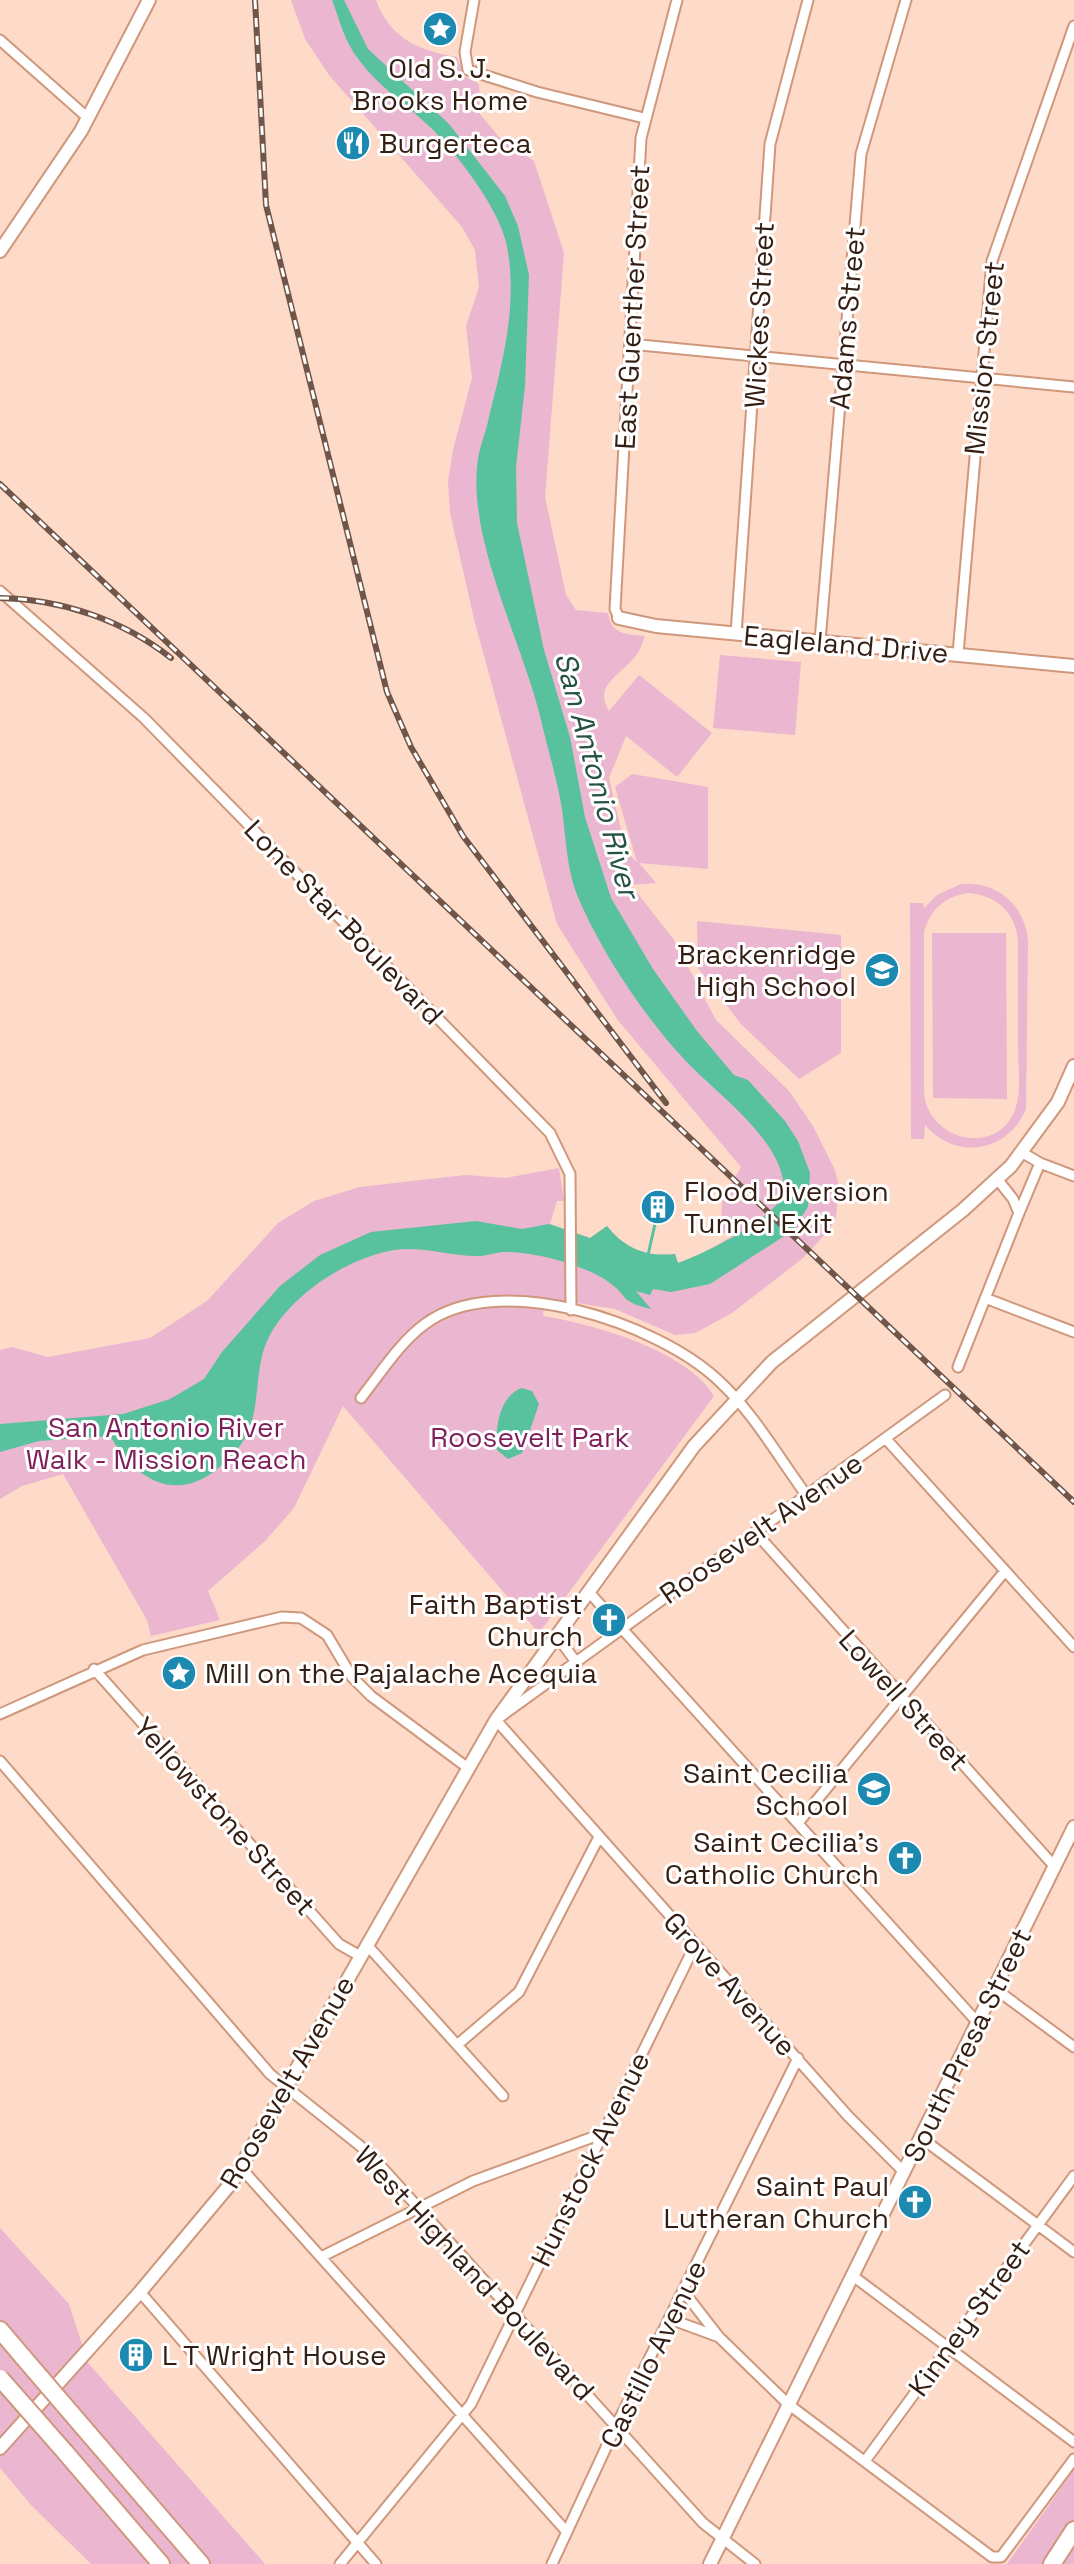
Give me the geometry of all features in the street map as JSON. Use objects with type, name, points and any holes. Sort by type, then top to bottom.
[{"type":"highway","points":[[0,2330],[201,2564]]},
{"type":"highway","points":[[0,2378],[161,2564]]},
{"type":"highway","points":[[1052,2564],[1074,2530]]},
{"type":"main road","points":[[0,251],[88,118],[149,0]]},
{"type":"main road","name":"Eagleland Drive","points":[[619,618],[632,623],[736,634],[1074,666]]},
{"type":"main road","name":"Roosevelt Avenue","points":[[0,2448],[140,2292],[241,2168],[496,1720],[692,1449],[772,1362],[998,1180],[1023,1153],[1058,1102],[1074,1066]]},
{"type":"main road","name":"South Presa Street","points":[[710,2564],[994,1988],[1072,1837]]},
{"type":"street","points":[[474,0],[465,52],[468,70],[537,92],[644,118]]},
{"type":"street","name":"East Guenther Street","points":[[619,618],[615,609],[644,118],[677,0]]},
{"type":"street","name":"Wickes Street","points":[[736,634],[758,359],[770,144],[808,0]]},
{"type":"street","name":"Adams Street","points":[[820,641],[861,154],[906,0]]},
{"type":"street","name":"Mission Street","points":[[958,654],[980,378],[994,250],[1074,26]]},
{"type":"street","points":[[0,40],[88,118]]},
{"type":"street","points":[[630,344],[758,359],[1074,387]]},
{"type":"street","name":"Lone Star Boulevard","points":[[0,591],[144,718],[540,1120],[566,1159],[572,1214],[571,1310]]},
{"type":"street","points":[[1023,1153],[1074,1176]]},
{"type":"street","points":[[958,1367],[1040,1163]]},
{"type":"street","points":[[998,1180],[1013,1199],[1019,1213]]},
{"type":"street","points":[[985,1298],[1074,1332]]},
{"type":"street","points":[[361,1398],[412,1335],[438,1316],[488,1302],[509,1301],[571,1310],[601,1317],[660,1340],[717,1379],[807,1496]]},
{"type":"street","name":"Roosevelt Avenue","points":[[496,1720],[945,1395]]},
{"type":"street","points":[[886,1439],[1074,1647]]},
{"type":"street","name":"Lowell Street","points":[[755,1532],[1055,1867]]},
{"type":"street","points":[[798,1823],[1005,1571]]},
{"type":"street","points":[[588,1591],[978,2023]]},
{"type":"street","points":[[0,1714],[94,1669],[143,1650],[282,1617],[301,1618],[327,1635],[352,1677],[371,1696],[468,1768]]},
{"type":"street","points":[[556,1635],[576,1662]]},
{"type":"street","name":"Yellowstone Street","points":[[94,1669],[339,1944],[364,1950],[503,2096]]},
{"type":"street","name":"Grove Avenue","points":[[496,1720],[882,2153],[904,2172]]},
{"type":"street","name":"West Highland Boulevard","points":[[0,1761],[286,2088],[369,2153],[722,2539],[755,2564]]},
{"type":"street","points":[[457,2045],[519,1992],[599,1837]]},
{"type":"street","name":"Hunstock Avenue","points":[[340,2564],[463,2415],[695,1945]]},
{"type":"street","points":[[994,1988],[1074,2047]]},
{"type":"street","name":"Castillo Avenue","points":[[552,2564],[616,2426],[798,2058]]},
{"type":"street","points":[[321,2257],[473,2181],[604,2133]]},
{"type":"street","points":[[920,2137],[1074,2252]]},
{"type":"street","points":[[241,2168],[567,2532]]},
{"type":"street","name":"Kinney Street","points":[[865,2461],[1074,2176]]},
{"type":"street","points":[[853,2276],[1074,2442]]},
{"type":"street","points":[[140,2292],[376,2564]]},
{"type":"street","points":[[684,2292],[719,2337],[788,2404],[994,2557],[1001,2557],[1074,2459]]},
{"type":"street","points":[[670,2319],[719,2337]]},
{"type":"green space","points":[[291,0],[376,0],[389,25],[398,34],[419,47],[457,57],[464,76],[479,84],[480,114],[499,137],[534,161],[564,253],[545,497],[566,595],[576,610],[608,613],[616,629],[626,634],[645,636],[635,657],[606,688],[604,695],[609,711],[639,675],[712,733],[677,777],[626,736],[609,778],[626,851],[637,862],[615,787],[632,774],[708,787],[708,869],[639,863],[656,883],[631,885],[674,940],[716,1020],[789,1091],[813,1126],[835,1170],[839,1186],[836,1216],[830,1229],[802,1259],[732,1313],[695,1333],[675,1335],[615,1309],[545,1298],[543,1316],[587,1325],[661,1353],[683,1365],[714,1396],[539,1633],[343,1406],[294,1508],[265,1541],[208,1591],[220,1620],[151,1636],[147,1620],[63,1474],[22,1486],[0,1499],[0,1350],[12,1347],[48,1357],[150,1338],[207,1301],[278,1223],[314,1201],[360,1187],[465,1175],[506,1178],[559,1168],[564,1201],[557,1201],[550,1224],[590,1238],[607,1226],[629,1246],[646,1253],[675,1254],[678,1263],[704,1253],[732,1236],[721,1232],[722,1200],[741,1167],[617,1019],[557,924],[474,619],[450,513],[448,481],[472,378],[466,326],[479,287],[475,250],[462,227],[329,75],[305,39]]},
{"type":"green space","points":[[720,655],[801,662],[795,735],[713,728]]},
{"type":"green space","points":[[961,884],[974,884],[997,891],[1015,906],[1026,928],[1026,1109],[1006,1135],[980,1147],[951,1144],[925,1125],[924,1139],[911,1139],[910,903],[923,903],[924,908],[937,895]],"holes":[[[961,894],[980,895],[997,902],[1009,914],[1016,931],[1019,1089],[1009,1120],[998,1132],[967,1138],[952,1133],[938,1123],[929,1110],[924,1092],[924,933],[930,917],[946,900]]]},
{"type":"green space","points":[[697,921],[841,935],[841,1053],[799,1079],[741,1024],[698,968]]},
{"type":"green space","points":[[932,933],[1006,933],[1007,1099],[933,1098]]},
{"type":"green space","points":[[0,2228],[69,2304],[88,2363],[265,2564],[91,2564],[31,2505],[0,2468]]},
{"type":"green space","points":[[1074,2470],[1074,2564],[1007,2564]]},
{"type":"shaded area","points":[[332,0],[344,0],[368,49],[449,124],[505,196],[518,226],[529,275],[525,386],[516,467],[517,523],[544,650],[570,737],[585,817],[611,898],[653,969],[697,1031],[734,1075],[748,1080],[785,1121],[798,1141],[810,1173],[808,1207],[792,1231],[710,1284],[671,1292],[653,1289],[650,1295],[636,1291],[651,1309],[628,1301],[614,1286],[585,1269],[528,1254],[503,1252],[477,1256],[404,1249],[359,1261],[308,1291],[281,1318],[271,1333],[262,1356],[250,1427],[239,1448],[205,1477],[189,1484],[174,1485],[145,1475],[121,1452],[110,1436],[39,1441],[0,1452],[0,1424],[123,1414],[170,1399],[204,1379],[222,1352],[280,1286],[320,1255],[371,1232],[476,1221],[522,1229],[549,1224],[590,1238],[607,1226],[629,1246],[646,1253],[675,1254],[678,1263],[722,1243],[757,1222],[780,1200],[784,1189],[781,1170],[772,1152],[745,1118],[683,1058],[653,1023],[624,982],[578,897],[569,862],[559,793],[542,724],[490,563],[477,498],[478,461],[508,330],[511,286],[506,242],[485,197],[451,150],[359,60],[346,38]]},
{"type":"shaded area","points":[[522,1388],[532,1391],[539,1404],[522,1453],[508,1459],[497,1450],[498,1423],[503,1405]]},
{"type":"waterway","points":[[648,1255],[655,1224]]},
{"type":"railway","points":[[255,0],[266,205],[387,692],[411,747],[463,836],[666,1103]]},
{"type":"railway","points":[[0,484],[1074,1502]]},
{"type":"railway","points":[[0,598],[46,602],[90,614],[133,633],[171,658]]},
{"type":"place","name":"Old S. J. Brooks Home","points":[[440,29]]},
{"type":"place","name":"Burgerteca","points":[[353,143]]},
{"type":"place","name":"Brackenridge High School","points":[[882,970]]},
{"type":"place","name":"Flood Diversion Tunnel Exit","points":[[658,1207]]},
{"type":"place","name":"Faith Baptist Church","points":[[609,1620]]},
{"type":"place","name":"Mill on the Pajalache Acequia","points":[[179,1673]]},
{"type":"place","name":"Saint Cecilia School","points":[[874,1789]]},
{"type":"place","name":"Saint Cecilia's Catholic Church","points":[[905,1858]]},
{"type":"place","name":"Saint Paul Lutheran Church","points":[[915,2202]]},
{"type":"place","name":"L T Wright House","points":[[136,2355]]},
{"type":"water label","name":"San Antonio River","points":[[597,775]]},
{"type":"park label","name":"Roosevelt Park","points":[[530,1437]]},
{"type":"park label","name":"San Antonio River Walk - Mission Reach","points":[[166,1443]]}]
